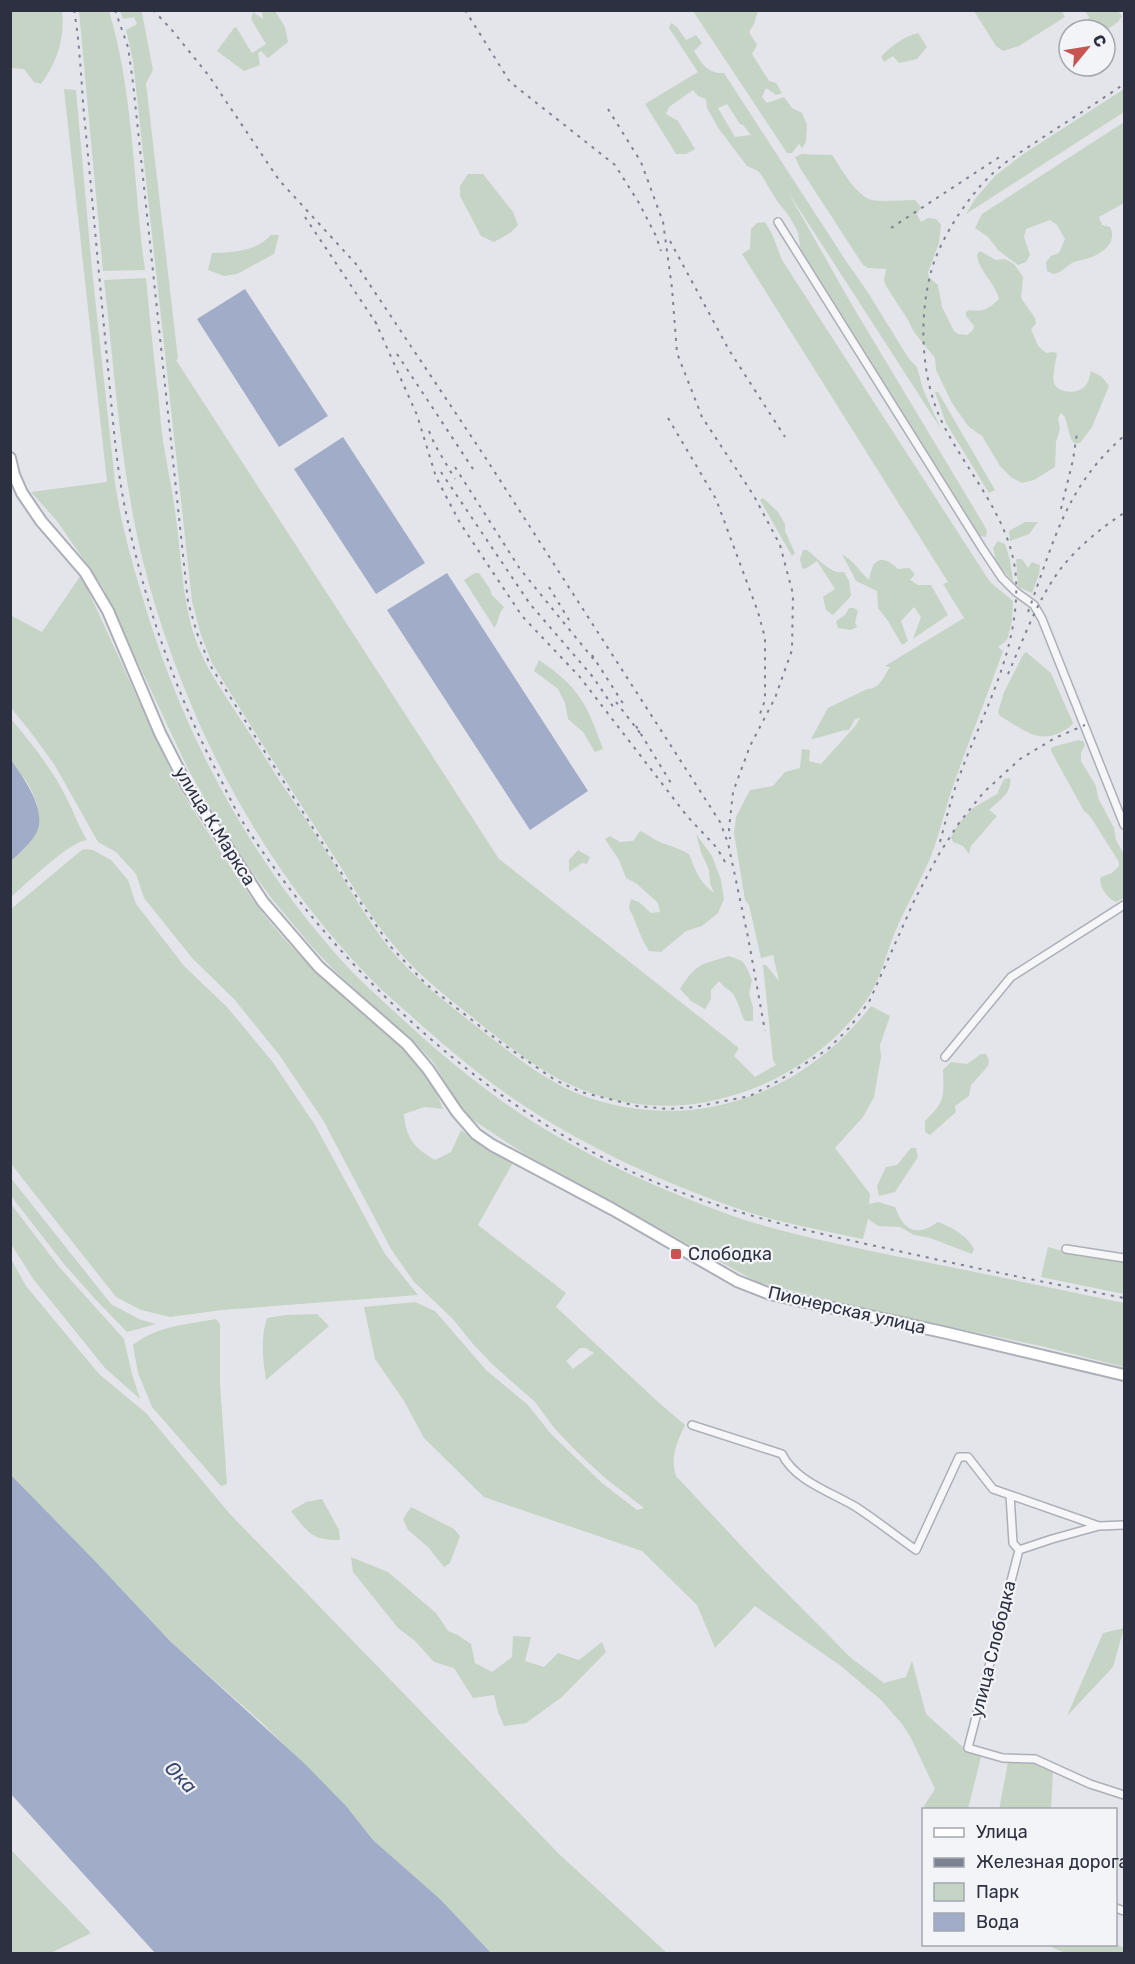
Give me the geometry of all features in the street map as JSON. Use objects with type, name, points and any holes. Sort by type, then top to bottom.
[{"type":"main road","name":"улица К.Маркса","points":[[10,458],[22,493],[41,521],[85,572],[108,611],[160,733],[187,786],[263,902],[319,967],[407,1044],[457,1112],[476,1134],[492,1145]]},
{"type":"main road","name":"Пионерская улица","points":[[492,1145],[612,1209],[737,1281],[770,1294],[971,1338],[1125,1375]]},
{"type":"street","points":[[778,222],[1002,578],[1037,609],[1125,825]]},
{"type":"street","points":[[945,1057],[1011,976],[1125,906]]},
{"type":"street","points":[[1066,1250],[1125,1258]]},
{"type":"street","points":[[692,1425],[782,1454],[797,1474],[857,1508],[916,1550],[959,1457],[968,1457],[993,1489],[1099,1526]]},
{"type":"street","name":"улица Слободка","points":[[1010,1495],[1013,1543],[1019,1550],[968,1748],[1003,1758],[1035,1759],[1090,1784],[1125,1795]]},
{"type":"street","points":[[1019,1550],[1099,1526],[1125,1525]]},
{"type":"green space","points":[[11,10],[62,11],[59,50],[41,84],[34,82],[24,69],[11,68]]},
{"type":"green space","points":[[79,11],[109,11],[117,42],[132,139],[145,270],[103,271]]},
{"type":"green space","points":[[120,11],[140,11],[142,13],[153,70],[146,83],[178,359],[176,360],[499,859],[739,1048],[734,1056],[755,1077],[776,1065],[773,1060],[763,965],[766,965],[779,981],[773,955],[761,958],[749,905],[745,900],[734,833],[736,817],[750,790],[773,786],[785,772],[800,768],[802,749],[810,750],[809,761],[821,764],[860,718],[855,719],[849,730],[811,739],[828,708],[875,687],[890,667],[885,666],[964,618],[943,584],[948,582],[742,254],[750,249],[751,229],[757,223],[765,222],[782,260],[990,582],[1013,601],[1012,621],[1007,640],[998,647],[1003,651],[958,771],[934,848],[897,927],[875,986],[853,1018],[822,1049],[805,1061],[786,1073],[747,1091],[709,1101],[654,1106],[600,1096],[553,1076],[497,1037],[413,967],[368,911],[212,663],[200,632],[192,601],[133,61],[126,30],[137,24],[134,17],[123,19]]},
{"type":"green space","points":[[262,11],[275,11],[285,27],[288,42],[268,58],[261,51],[258,53],[260,65],[244,71],[217,51],[236,27],[252,53],[266,44],[251,19],[253,12],[263,19]]},
{"type":"green space","points":[[693,11],[758,11],[749,32],[757,45],[752,54],[769,81],[776,83],[782,93],[776,95],[766,88],[762,97],[767,103],[784,97],[792,108],[802,113],[807,125],[806,142],[802,148],[799,144],[792,153],[787,153]]},
{"type":"green space","points":[[974,11],[1062,11],[1065,17],[1057,18],[1057,22],[1019,46],[1003,51],[996,46]]},
{"type":"green space","points":[[1085,11],[1118,11],[1122,16],[1117,23],[1117,18],[1089,17]]},
{"type":"green space","points":[[671,23],[677,27],[686,40],[696,35],[702,43],[694,51],[700,60],[710,70],[724,73],[909,359],[917,367],[923,389],[941,429],[788,192],[852,305],[984,525],[987,531],[986,537],[980,536],[804,256],[798,232],[789,216],[758,171],[747,166],[719,129],[707,108],[706,99],[698,96],[693,90],[669,107],[666,114],[678,121],[695,149],[686,154],[676,154],[645,104],[698,72],[669,28]],"holes":[[[727,104],[740,124],[751,135],[735,137],[718,108]]]},
{"type":"green space","points":[[918,33],[927,47],[917,59],[899,63],[893,56],[884,62],[881,57],[888,49]]},
{"type":"green space","points":[[64,89],[76,90],[92,270],[115,482],[129,551],[157,643],[197,741],[247,834],[276,879],[308,921],[356,976],[415,1031],[483,1087],[561,1139],[632,1175],[681,1196],[771,1228],[1124,1303],[1124,1367],[757,1282],[526,1155],[470,1118],[433,1062],[336,972],[272,899],[224,833],[188,769],[102,586],[57,521],[31,492],[107,482]]},
{"type":"green space","points":[[1124,89],[1124,112],[966,214],[975,199],[995,176],[1022,155]]},
{"type":"green space","points":[[1124,122],[1124,203],[1099,217],[1102,225],[1110,227],[1112,232],[1110,242],[1103,250],[1087,259],[1074,262],[1054,274],[1047,271],[1046,262],[1051,256],[1059,253],[1065,239],[1057,225],[1050,220],[1026,229],[1024,237],[1030,255],[1026,262],[1018,265],[975,228],[982,214]]},
{"type":"green space","points":[[802,154],[832,155],[849,181],[866,197],[877,201],[915,200],[921,207],[917,214],[921,222],[928,218],[936,219],[941,225],[939,243],[928,272],[929,277],[938,285],[942,307],[954,331],[958,334],[967,335],[973,330],[974,326],[966,316],[966,312],[986,309],[999,299],[980,266],[977,254],[980,251],[996,260],[1005,259],[1014,264],[1023,277],[1021,298],[1035,318],[1036,324],[1031,329],[1038,346],[1046,353],[1057,353],[1053,376],[1056,386],[1067,392],[1080,390],[1085,387],[1091,371],[1102,377],[1109,386],[1092,427],[1081,442],[1075,444],[1071,439],[1065,417],[1061,413],[1058,418],[1060,429],[1056,442],[1055,467],[1034,480],[1022,483],[1012,478],[1000,466],[982,436],[968,426],[952,403],[936,370],[935,358],[914,332],[886,286],[884,280],[886,269],[868,268],[863,265],[800,168],[795,157]]},
{"type":"green space","points":[[468,174],[483,174],[513,212],[518,225],[510,233],[494,242],[481,236],[460,196],[460,186]]},
{"type":"green space","points":[[271,235],[279,235],[274,254],[237,274],[224,276],[208,270],[212,253],[251,248]]},
{"type":"green space","points":[[146,278],[162,436],[175,508],[186,599],[198,646],[226,697],[390,949],[409,970],[440,997],[511,1053],[552,1081],[581,1095],[622,1106],[662,1111],[702,1108],[741,1100],[777,1085],[811,1064],[843,1038],[871,1006],[890,1016],[880,1045],[881,1057],[874,1097],[863,1117],[835,1148],[870,1194],[869,1204],[878,1202],[895,1207],[902,1221],[911,1229],[923,1230],[938,1222],[948,1226],[968,1240],[974,1249],[972,1254],[930,1238],[914,1235],[900,1227],[878,1226],[868,1219],[863,1239],[765,1217],[679,1186],[625,1162],[548,1121],[469,1066],[381,989],[331,935],[296,890],[264,843],[209,744],[186,692],[149,584],[126,471],[104,280]]},
{"type":"green space","points":[[935,392],[938,392],[995,490],[989,493],[946,423]]},
{"type":"green space","points":[[763,498],[778,512],[785,524],[785,531],[795,553],[792,556],[760,500]]},
{"type":"green space","points":[[1025,522],[1038,522],[1029,534],[1010,541],[1009,531]]},
{"type":"green space","points":[[998,541],[1005,544],[1013,582],[996,562],[993,548]]},
{"type":"green space","points":[[803,550],[807,550],[835,571],[844,572],[849,581],[851,596],[833,615],[826,610],[823,597],[835,589],[817,561],[805,569],[802,568],[800,559]]},
{"type":"green space","points":[[842,554],[869,580],[873,566],[882,560],[898,569],[909,568],[915,574],[910,580],[918,585],[931,585],[948,615],[913,639],[921,617],[914,607],[901,621],[908,641],[902,645],[878,608],[877,591],[856,581]]},
{"type":"green space","points":[[1016,559],[1022,559],[1028,568],[1032,562],[1040,565],[1032,593],[1018,587]]},
{"type":"green space","points":[[479,573],[492,595],[504,607],[494,627],[464,580]]},
{"type":"green space","points":[[81,575],[176,782],[242,884],[288,943],[317,972],[406,1050],[421,1068],[433,1088],[443,1109],[425,1107],[404,1114],[412,1141],[435,1160],[451,1152],[461,1130],[490,1150],[514,1161],[478,1225],[566,1293],[556,1307],[685,1425],[674,1456],[676,1476],[760,1566],[850,1657],[884,1683],[906,1677],[912,1661],[926,1714],[965,1751],[981,1757],[968,1808],[925,1808],[924,1806],[935,1789],[902,1724],[881,1700],[841,1666],[755,1606],[715,1648],[697,1605],[642,1551],[484,1497],[424,1438],[404,1401],[375,1359],[364,1307],[415,1302],[435,1311],[486,1370],[528,1405],[551,1434],[602,1483],[637,1510],[644,1508],[605,1478],[579,1454],[555,1429],[535,1402],[493,1365],[452,1318],[414,1282],[391,1249],[323,1120],[280,1056],[234,999],[193,959],[144,898],[136,874],[116,852],[98,842],[54,764],[11,708],[10,615],[42,632]],"holes":[[[580,1348],[586,1348],[594,1353],[573,1369],[566,1361]]]},
{"type":"green space","points":[[849,608],[858,611],[855,622],[857,627],[851,630],[838,628],[836,621],[845,615]]},
{"type":"green space","points":[[1026,652],[1051,673],[1073,723],[1061,732],[1045,737],[1037,736],[1000,716],[998,712],[1004,692]]},
{"type":"green space","points":[[539,660],[573,688],[592,720],[603,749],[595,752],[583,732],[568,719],[565,703],[558,689],[534,671]]},
{"type":"green space","points":[[11,719],[35,748],[56,779],[87,840],[79,842],[59,855],[11,897],[11,861],[29,844],[39,817],[34,796],[28,784],[11,761]]},
{"type":"green space","points":[[1079,740],[1085,745],[1081,753],[1081,761],[1096,786],[1098,798],[1114,828],[1116,840],[1124,854],[1124,898],[1116,902],[1109,898],[1100,880],[1101,877],[1112,873],[1119,866],[1119,862],[1090,816],[1084,811],[1051,751],[1052,747]]},
{"type":"green space","points":[[1010,778],[1007,792],[989,810],[997,816],[971,846],[969,854],[963,846],[953,842],[951,837],[959,823],[973,808],[997,794],[1004,779]]},
{"type":"green space","points":[[640,831],[659,842],[689,854],[696,871],[714,893],[709,870],[696,834],[712,856],[721,880],[724,899],[718,913],[702,926],[686,931],[661,952],[649,951],[629,908],[631,899],[639,902],[651,913],[660,912],[658,903],[637,884],[626,878],[619,860],[605,839],[610,836],[620,842],[633,841]]},
{"type":"green space","points":[[83,849],[93,850],[111,860],[128,880],[136,904],[185,967],[227,1007],[272,1061],[315,1125],[385,1254],[418,1295],[222,1310],[170,1317],[141,1310],[116,1297],[11,1164],[11,909]]},
{"type":"green space","points":[[578,850],[590,857],[587,864],[582,863],[569,872],[569,860]]},
{"type":"green space","points":[[729,956],[742,961],[752,980],[749,994],[753,1007],[753,1021],[745,1021],[737,1000],[719,981],[711,990],[711,999],[705,1009],[691,1001],[680,989],[700,966]]},
{"type":"green space","points":[[981,1054],[986,1054],[989,1060],[988,1066],[971,1085],[969,1096],[955,1106],[956,1112],[930,1135],[925,1132],[925,1121],[942,1098],[943,1070],[951,1062],[967,1064]]},
{"type":"green space","points":[[911,1148],[916,1148],[918,1157],[895,1192],[879,1196],[877,1186],[886,1167],[897,1165]]},
{"type":"green space","points":[[10,1177],[111,1304],[141,1320],[156,1324],[127,1332],[64,1264],[11,1196]]},
{"type":"green space","points":[[11,1204],[60,1268],[124,1339],[140,1399],[105,1368],[34,1280],[11,1244]]},
{"type":"green space","points":[[1048,1247],[1080,1256],[1124,1262],[1124,1294],[1041,1277]]},
{"type":"green space","points":[[10,1257],[26,1286],[99,1374],[146,1413],[229,1513],[559,1854],[667,1953],[491,1953],[440,1899],[373,1840],[347,1807],[260,1721],[170,1641],[11,1475]]},
{"type":"green space","points":[[317,1314],[329,1326],[266,1380],[263,1342],[267,1318]]},
{"type":"green space","points":[[216,1319],[220,1324],[220,1384],[227,1484],[221,1486],[152,1407],[138,1373],[133,1345],[162,1330]]},
{"type":"green space","points":[[322,1499],[339,1530],[340,1540],[323,1539],[311,1534],[291,1511],[306,1502]]},
{"type":"green space","points":[[411,1507],[454,1529],[460,1536],[450,1563],[444,1567],[428,1547],[408,1530],[403,1519]]},
{"type":"green space","points":[[351,1557],[388,1572],[436,1613],[448,1631],[471,1644],[475,1663],[492,1672],[512,1657],[513,1636],[531,1637],[525,1661],[544,1667],[558,1653],[579,1660],[602,1642],[606,1652],[562,1697],[526,1723],[504,1726],[494,1695],[473,1698],[454,1668],[434,1662],[415,1641],[398,1628],[353,1572]]},
{"type":"green space","points":[[1124,1628],[1113,1667],[1067,1716],[1103,1633]]},
{"type":"green space","points":[[1008,1762],[1034,1762],[1053,1772],[1051,1808],[999,1808]]},
{"type":"green space","points":[[10,1850],[91,1933],[51,1953],[11,1953]]},
{"type":"green space","points":[[1117,1944],[1124,1948],[1124,1953],[1065,1953],[1048,1946]]},
{"type":"water","points":[[245,289],[328,416],[279,447],[197,319]]},
{"type":"water","points":[[343,437],[425,563],[376,594],[294,469]]},
{"type":"water","points":[[447,573],[588,791],[530,830],[387,610]]},
{"type":"water","points":[[11,760],[32,793],[39,820],[34,837],[11,861]]},
{"type":"water","name":"Ока","points":[[11,1475],[170,1641],[305,1764],[347,1807],[373,1840],[440,1899],[491,1953],[155,1953],[11,1794]]},
{"type":"railway","points":[[74,10],[116,452],[125,508],[141,577],[174,677],[233,805],[284,881],[328,936],[377,988],[429,1037],[485,1083],[543,1123],[604,1158],[667,1187],[720,1206],[802,1229],[1124,1298]]},
{"type":"railway","points":[[115,10],[128,47],[133,83],[188,602],[197,633],[210,665],[354,893],[391,947],[426,984],[500,1042],[555,1080],[581,1092],[637,1106],[668,1109],[695,1107],[750,1096],[778,1081],[828,1049],[849,1028],[869,1002],[915,899],[939,854],[959,823],[983,793],[1020,759],[1055,738],[1085,725]]},
{"type":"railway","points":[[153,10],[209,76],[279,180],[356,264],[485,457],[720,822],[728,843],[765,1031]]},
{"type":"railway","points":[[465,10],[510,82],[615,165],[639,203],[661,251]]},
{"type":"railway","points":[[940,842],[956,785],[1006,655],[1016,604],[1016,578],[1007,537],[945,428],[931,392],[923,331],[931,272],[940,247],[954,221],[990,176],[1016,155],[1124,84]]},
{"type":"railway","points":[[608,109],[641,162],[663,222],[672,288],[677,353],[702,417],[754,496],[780,545],[793,594],[792,650],[775,698],[750,746],[733,792],[730,839]]},
{"type":"railway","points":[[891,228],[1004,154]]},
{"type":"railway","points":[[305,217],[378,326]]},
{"type":"railway","points":[[670,241],[729,350],[785,437]]},
{"type":"railway","points":[[375,321],[417,415],[436,477],[460,523],[522,616],[579,676],[687,816],[717,848],[728,867]]},
{"type":"railway","points":[[397,354],[473,469]]},
{"type":"railway","points":[[668,418],[716,499],[758,612],[765,638],[765,700],[760,714]]},
{"type":"railway","points":[[429,431],[455,479]]},
{"type":"railway","points":[[1061,509],[1077,433]]},
{"type":"railway","points":[[1028,612],[1054,539],[1075,496],[1104,455],[1124,436]]},
{"type":"railway","points":[[455,467],[520,569],[595,661]]},
{"type":"railway","points":[[441,472],[530,604],[593,677],[616,711]]},
{"type":"railway","points":[[1008,674],[1053,579],[1091,537],[1124,513]]},
{"type":"railway","points":[[549,587],[569,620]]},
{"type":"railway","points":[[592,655],[626,708]]},
{"type":"railway","points":[[616,702],[640,733]]},
{"type":"railway","points":[[636,726],[671,783]]},
{"type":"place","name":"Слободка","points":[[676,1254]]}]
